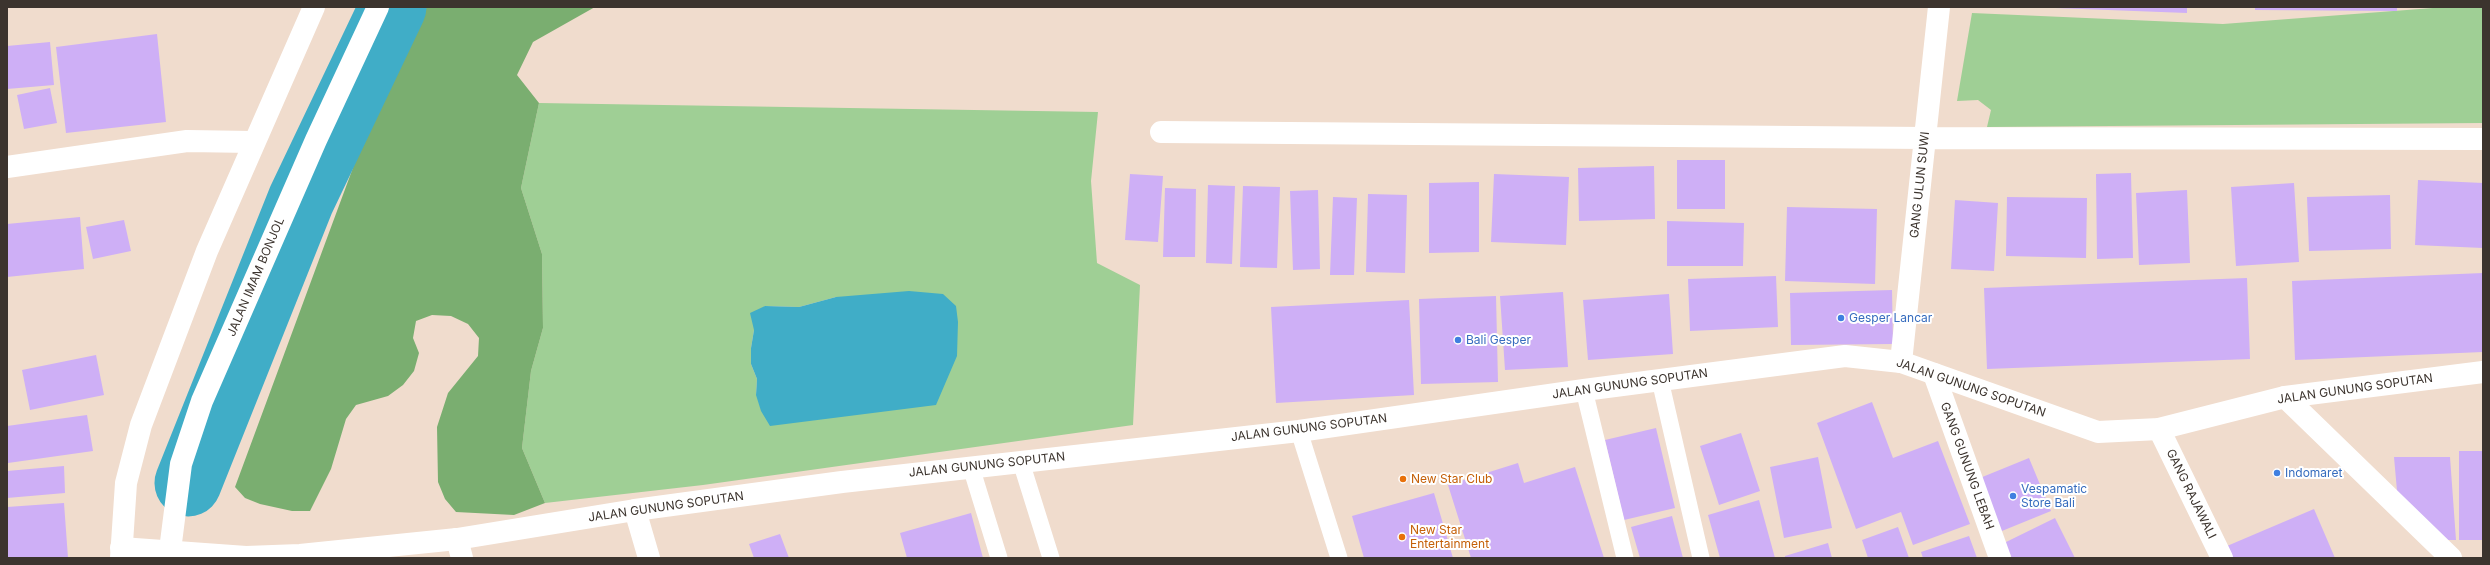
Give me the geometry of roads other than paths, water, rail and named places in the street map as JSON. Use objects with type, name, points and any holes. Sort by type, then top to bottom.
[{"type":"main road","points":[[121,553],[126,483],[137,437],[207,251],[253,142],[314,7]]},
{"type":"main road","name":"JALAN IMAM BONJOL","points":[[169,555],[181,464],[202,401],[316,140],[378,7]]},
{"type":"main road","name":"GANG ULUN SUWI","points":[[1901,362],[1939,7]]},
{"type":"main road","points":[[1161,132],[1926,138],[2483,139]]},
{"type":"main road","points":[[7,167],[187,141],[253,142]]},
{"type":"main road","name":"JALAN GUNUNG SOPUTAN","points":[[121,553],[246,557],[459,549],[635,510],[842,482],[1299,431],[1584,390],[1845,356],[1901,362],[2098,432],[2159,429],[2285,397],[2483,372]]},
{"type":"main road","name":"GANG GUNUNG LEBAH","points":[[1934,374],[2000,558]]},
{"type":"main road","points":[[2285,397],[2451,558]]},
{"type":"main road","name":"GANG RAJAWALI","points":[[2159,429],[2222,558]]},
{"type":"main road","points":[[635,510],[649,558]]},
{"type":"lane","points":[[1660,380],[1701,558]]},
{"type":"lane","points":[[1584,390],[1625,558]]},
{"type":"lane","points":[[1299,431],[1339,558]]},
{"type":"lane","points":[[1022,462],[1051,558]]},
{"type":"lane","points":[[971,467],[999,558]]},
{"type":"water","points":[[909,291],[943,294],[956,306],[958,322],[957,356],[936,405],[770,426],[761,411],[756,395],[757,379],[751,364],[751,348],[754,330],[750,313],[765,306],[799,307],[836,297]]},
{"type":"waterway","points":[[188,483],[301,200],[393,7]]},
{"type":"place","name":"Gesper Lancar","points":[[1841,318]]},
{"type":"place","name":"Bali Gesper","points":[[1458,340]]},
{"type":"place","name":"Indomaret","points":[[2277,473]]},
{"type":"place","name":"New Star Club","points":[[1403,479]]},
{"type":"place","name":"Vespamatic Store Bali","points":[[2013,496]]},
{"type":"place","name":"New Star Entertainment","points":[[1402,537]]}]
